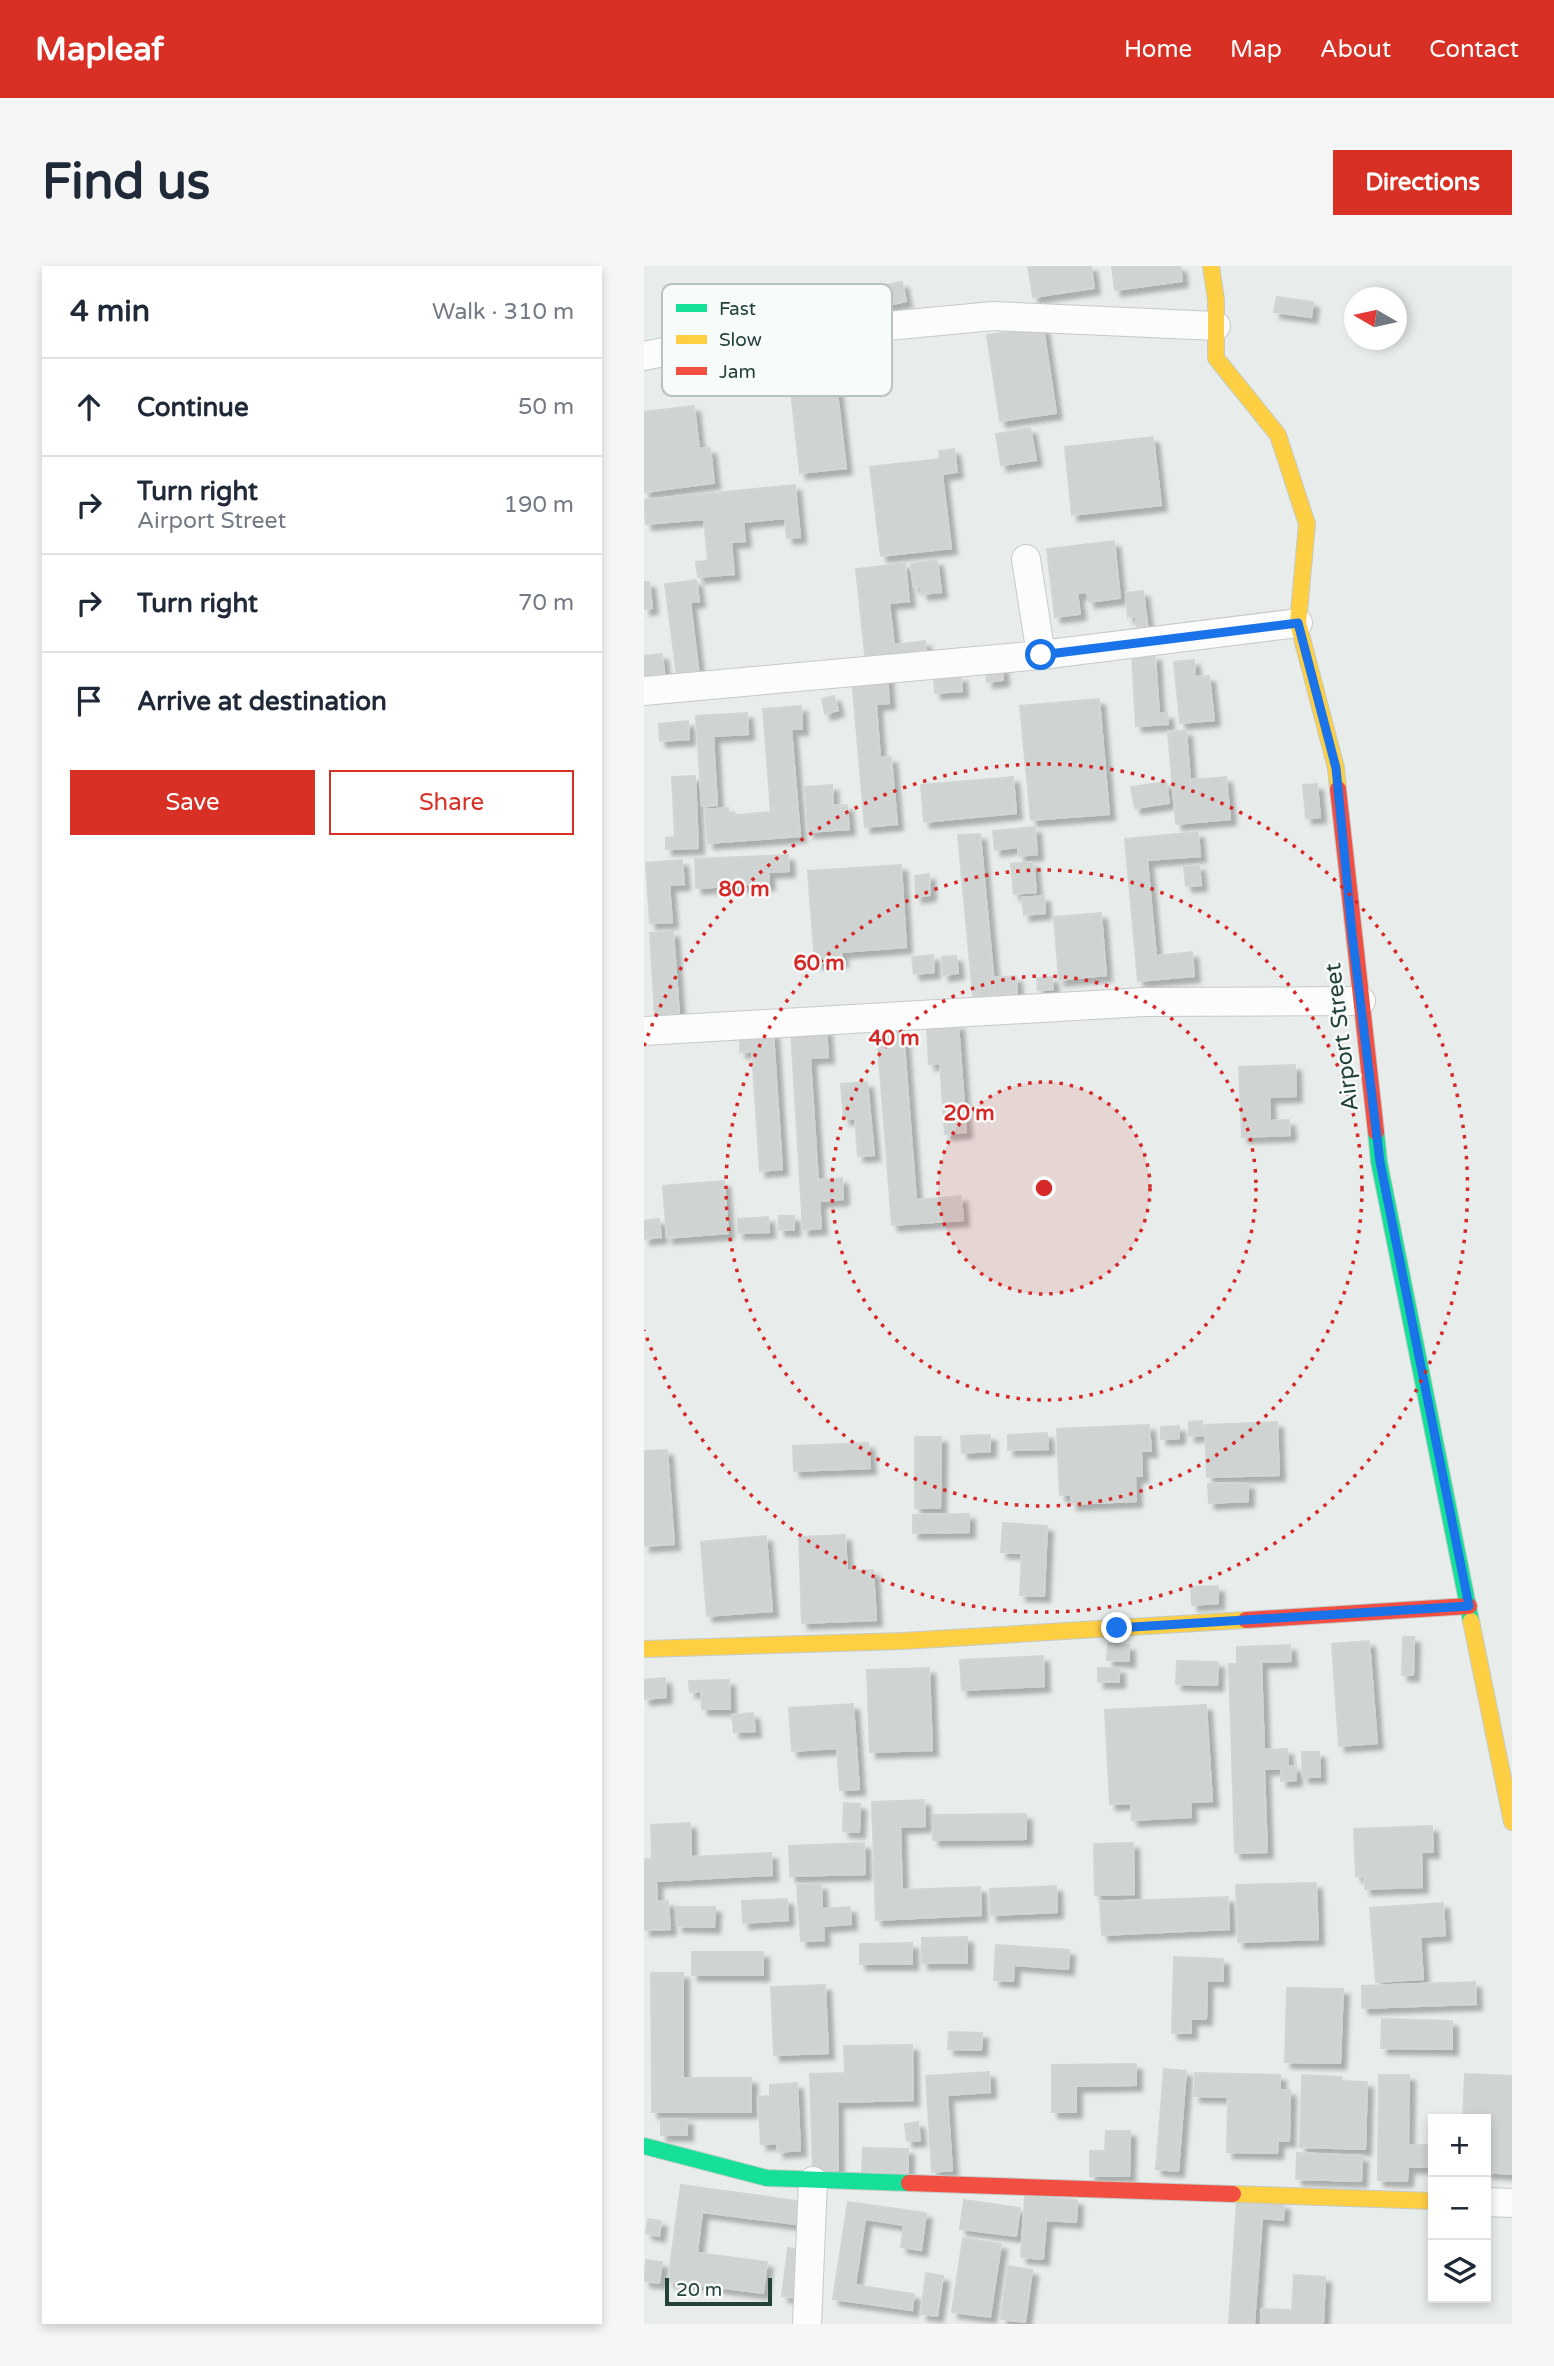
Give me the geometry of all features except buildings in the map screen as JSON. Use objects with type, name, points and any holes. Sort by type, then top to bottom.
[{"type":"street","name":"Airport Street","points":[[1211,266],[1216,300],[1216,358],[1278,435],[1307,524],[1298,623],[1336,768],[1380,1162],[1512,1822]]},
{"type":"street","points":[[892,326],[993,316],[1216,327]]},
{"type":"street","points":[[644,356],[662,352]]},
{"type":"street","points":[[1026,559],[1041,655]]},
{"type":"street","points":[[644,691],[1041,655],[1298,623]]},
{"type":"street","points":[[644,1031],[1144,1002],[1361,1001]]},
{"type":"street","points":[[644,1649],[903,1641],[1469,1606]]},
{"type":"street","points":[[644,2146],[767,2178],[1428,2201]]},
{"type":"street","points":[[807,2324],[813,2181]]},
{"type":"street","points":[[1491,2202],[1512,2203]]},
{"type":"traffic: fast","points":[[1376,1132],[1379,1162],[1471,1621]]},
{"type":"traffic: fast","points":[[644,2146],[767,2178],[909,2183]]},
{"type":"traffic: slow","points":[[1211,266],[1216,300],[1216,358],[1278,435],[1307,524],[1298,623],[1336,768],[1338,789]]},
{"type":"traffic: slow","points":[[644,1649],[903,1641],[1246,1620]]},
{"type":"traffic: slow","points":[[1471,1621],[1512,1822]]},
{"type":"traffic: slow","points":[[1233,2194],[1428,2201]]},
{"type":"traffic: jam","points":[[1338,789],[1376,1132]]},
{"type":"traffic: jam","points":[[1246,1620],[1469,1606]]},
{"type":"traffic: jam","points":[[909,2183],[1233,2194]]},
{"type":"route","points":[[1041,655],[1298,623],[1336,768],[1352,933],[1380,1162],[1469,1606],[1117,1628]]}]
